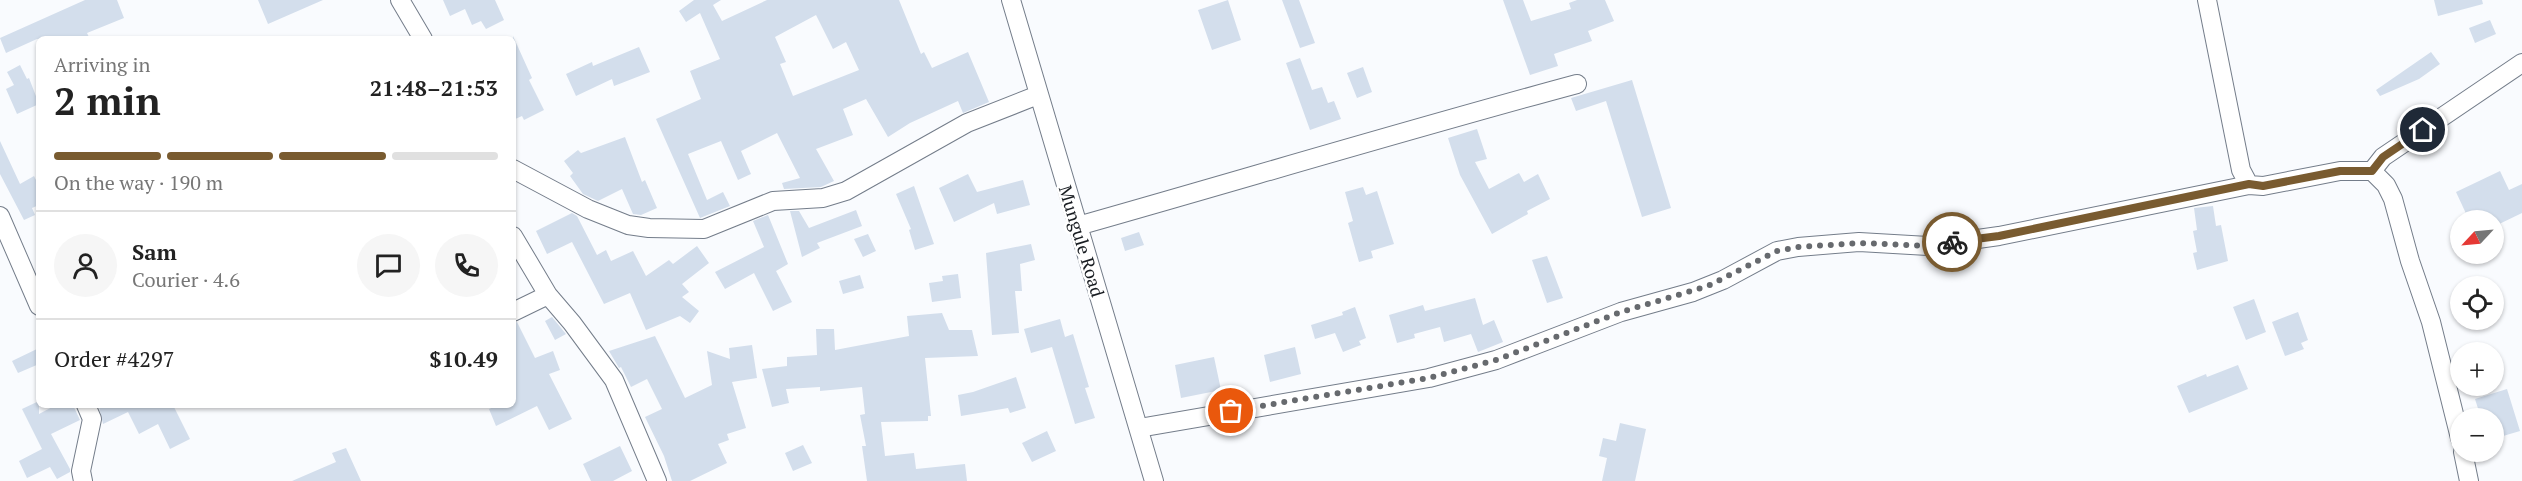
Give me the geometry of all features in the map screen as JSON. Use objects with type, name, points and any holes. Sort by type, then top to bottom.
[{"type":"street","points":[[400,0],[421,36]]},
{"type":"street","name":"Mungule Road","points":[[1011,0],[1139,428],[1150,479]]},
{"type":"street","points":[[2207,0],[2241,170],[2249,184]]},
{"type":"street","points":[[2372,171],[2383,157],[2522,63]]},
{"type":"street","points":[[1078,226],[1387,135],[1577,84]]},
{"type":"street","points":[[516,171],[588,209],[628,225],[649,228],[704,229],[773,201],[823,198],[846,191],[968,123],[1038,95]]},
{"type":"street","points":[[1139,428],[1429,378],[1496,360],[1621,312],[1693,292],[1723,280],[1777,251],[1798,247],[1860,243],[1928,246],[1999,236],[2249,184],[2263,186],[2340,171],[2372,171],[2386,185],[2393,199],[2410,261],[2431,322],[2452,408]]},
{"type":"street","points":[[0,216],[36,299]]},
{"type":"street","points":[[516,241],[548,295],[614,380],[657,481]]},
{"type":"street","points":[[516,311],[548,295]]},
{"type":"street","points":[[83,481],[81,471],[92,419],[87,408]]},
{"type":"street","points":[[2465,462],[2469,481]]},
{"type":"building","points":[[85,0],[117,0],[124,18],[87,33],[88,36],[36,36],[36,39],[6,53],[0,38]]},
{"type":"building","points":[[258,0],[323,0],[268,24]]},
{"type":"building","points":[[443,0],[495,0],[504,20],[486,29],[481,21],[472,25],[465,9],[450,16]]},
{"type":"building","points":[[694,0],[721,0],[713,5],[722,21],[767,0],[899,0],[921,54],[924,52],[932,68],[968,52],[989,102],[963,113],[958,101],[910,123],[888,137],[866,99],[843,109],[853,135],[816,149],[834,181],[821,187],[784,189],[782,183],[800,178],[777,133],[741,151],[751,174],[738,180],[721,141],[688,154],[707,200],[723,192],[730,206],[700,218],[656,119],[701,99],[690,71],[720,59],[700,13],[686,22],[679,11]],"holes":[[[816,15],[833,49],[846,42],[859,70],[793,96],[780,64],[786,62],[775,37]]]},
{"type":"building","points":[[1228,0],[1241,40],[1212,50],[1198,10]]},
{"type":"building","points":[[1282,0],[1299,0],[1315,43],[1300,48]]},
{"type":"building","points":[[1503,0],[1523,0],[1531,21],[1571,9],[1569,3],[1577,0],[1605,0],[1614,21],[1588,31],[1592,41],[1554,54],[1558,66],[1530,75]]},
{"type":"building","points":[[2434,0],[2482,0],[2483,4],[2438,16]]},
{"type":"building","points":[[2490,20],[2496,34],[2475,43],[2469,28]]},
{"type":"building","points":[[516,43],[532,78],[529,80],[544,110],[524,120],[522,116],[516,119]]},
{"type":"building","points":[[639,47],[650,72],[614,86],[612,79],[576,96],[566,74],[592,62],[593,66]]},
{"type":"building","points":[[2431,52],[2440,64],[2419,79],[2380,96],[2376,90]]},
{"type":"building","points":[[1300,58],[1312,90],[1322,87],[1328,103],[1334,101],[1341,119],[1310,130],[1286,63]]},
{"type":"building","points":[[20,65],[27,79],[29,78],[36,96],[36,105],[17,114],[6,89],[14,85],[7,72]]},
{"type":"building","points":[[1363,67],[1372,92],[1357,98],[1347,73]]},
{"type":"building","points":[[1632,80],[1671,208],[1642,217],[1606,101],[1576,111],[1571,98]]},
{"type":"building","points":[[1477,129],[1487,159],[1475,162],[1489,189],[1519,173],[1524,182],[1538,174],[1550,199],[1492,234],[1460,175],[1448,138]]},
{"type":"building","points":[[625,137],[642,182],[645,180],[657,208],[641,215],[633,214],[622,189],[598,201],[583,194],[570,176],[573,173],[564,161],[578,150],[581,153]]},
{"type":"building","points":[[0,141],[20,184],[34,176],[36,180],[36,206],[32,208],[35,215],[24,220],[0,174]]},
{"type":"building","points":[[2500,171],[2509,190],[2522,184],[2522,213],[2504,222],[2504,210],[2464,210],[2456,192]]},
{"type":"building","points":[[968,174],[977,192],[1023,180],[1030,205],[997,214],[994,203],[954,222],[939,188]]},
{"type":"building","points":[[914,186],[934,244],[915,250],[909,230],[911,229],[896,194]]},
{"type":"building","points":[[1363,187],[1366,195],[1377,191],[1394,244],[1371,251],[1373,258],[1359,262],[1348,223],[1353,221],[1345,192]]},
{"type":"building","points":[[2213,206],[2216,226],[2221,225],[2228,261],[2197,270],[2193,253],[2197,252],[2193,231],[2197,230],[2194,208]]},
{"type":"building","points":[[856,210],[862,226],[817,243],[820,248],[802,257],[790,211],[799,211],[809,228]]},
{"type":"building","points":[[572,213],[577,216],[597,255],[606,250],[611,261],[633,251],[646,276],[669,260],[673,264],[697,246],[709,263],[682,284],[689,292],[682,297],[699,311],[690,323],[680,316],[646,330],[630,293],[604,304],[572,242],[547,254],[536,231]]},
{"type":"building","points":[[768,215],[788,264],[776,271],[792,302],[773,311],[754,273],[725,289],[715,272],[764,247],[753,221]]},
{"type":"building","points":[[1139,232],[1144,245],[1125,251],[1121,238]]},
{"type":"building","points":[[868,234],[876,251],[863,257],[854,239]]},
{"type":"building","points":[[1031,244],[1035,260],[1020,264],[1022,291],[1015,291],[1019,333],[992,335],[986,253]]},
{"type":"building","points":[[1547,256],[1563,298],[1547,303],[1532,260]]},
{"type":"building","points":[[958,274],[961,298],[932,302],[929,283],[943,281],[942,276]]},
{"type":"building","points":[[860,275],[864,288],[843,294],[839,281]]},
{"type":"building","points":[[1475,298],[1483,325],[1494,320],[1503,342],[1478,352],[1471,334],[1444,342],[1440,327],[1414,334],[1415,338],[1397,343],[1389,315],[1423,305],[1425,311]]},
{"type":"building","points":[[2254,299],[2266,332],[2246,340],[2233,307]]},
{"type":"building","points":[[1355,307],[1366,338],[1359,341],[1361,345],[1343,352],[1335,333],[1315,339],[1311,325],[1343,315],[1342,312]]},
{"type":"building","points":[[2298,312],[2308,340],[2301,343],[2304,349],[2285,356],[2272,322]]},
{"type":"building","points":[[942,313],[949,330],[972,330],[978,356],[925,358],[931,416],[928,416],[928,421],[881,422],[885,456],[914,453],[916,469],[965,464],[967,481],[867,481],[862,446],[866,446],[860,415],[865,414],[862,387],[820,391],[820,387],[786,389],[789,403],[772,407],[762,369],[787,366],[787,357],[817,355],[816,329],[834,329],[835,350],[909,336],[907,316]]},
{"type":"building","points":[[552,317],[566,334],[555,340],[545,321]]},
{"type":"building","points":[[1060,319],[1065,337],[1073,334],[1089,387],[1085,388],[1095,418],[1075,424],[1052,347],[1031,353],[1024,329]]},
{"type":"building","points":[[516,322],[535,358],[553,351],[560,370],[549,374],[572,419],[549,430],[537,406],[496,426],[489,409],[516,408]]},
{"type":"building","points":[[655,336],[685,398],[712,385],[707,351],[730,359],[729,348],[752,345],[757,378],[732,382],[746,428],[727,434],[729,440],[718,444],[727,463],[690,481],[672,481],[664,456],[645,417],[662,409],[647,379],[631,387],[621,367],[619,368],[609,351]]},
{"type":"building","points":[[1295,347],[1301,374],[1270,382],[1264,355]]},
{"type":"building","points":[[36,349],[36,365],[18,373],[12,361]]},
{"type":"building","points":[[1214,357],[1221,390],[1181,398],[1175,365]]},
{"type":"building","points":[[2238,365],[2248,389],[2189,413],[2177,386],[2206,374],[2207,377]]},
{"type":"building","points":[[1016,377],[1026,408],[1010,413],[1008,408],[961,416],[958,395]]},
{"type":"building","points":[[2507,389],[2520,431],[2504,436],[2504,408],[2478,408],[2475,399],[2485,396],[2504,396],[2504,390]]},
{"type":"building","points":[[36,402],[39,414],[50,408],[74,408],[80,420],[51,434],[70,472],[57,479],[50,467],[27,478],[19,461],[42,449],[22,409]]},
{"type":"building","points":[[99,408],[174,408],[190,439],[170,449],[158,424],[139,434],[128,412],[103,424]]},
{"type":"building","points":[[1620,423],[1646,429],[1635,481],[1602,481],[1607,458],[1599,456],[1603,438],[1616,441]]},
{"type":"building","points":[[1047,431],[1056,451],[1032,462],[1022,443]]},
{"type":"building","points":[[803,445],[812,463],[793,471],[785,453]]},
{"type":"building","points":[[620,446],[632,471],[613,481],[591,481],[583,464]]},
{"type":"building","points":[[346,448],[361,481],[292,481],[336,462],[332,453]]},
{"type":"way so far","points":[[1231,411],[1429,378],[1496,360],[1621,312],[1693,292],[1723,280],[1777,251],[1798,247],[1860,243],[1928,246],[1952,242]]},
{"type":"route","points":[[1952,242],[1999,236],[2249,184],[2263,186],[2340,171],[2372,171],[2383,157],[2423,130]]}]
